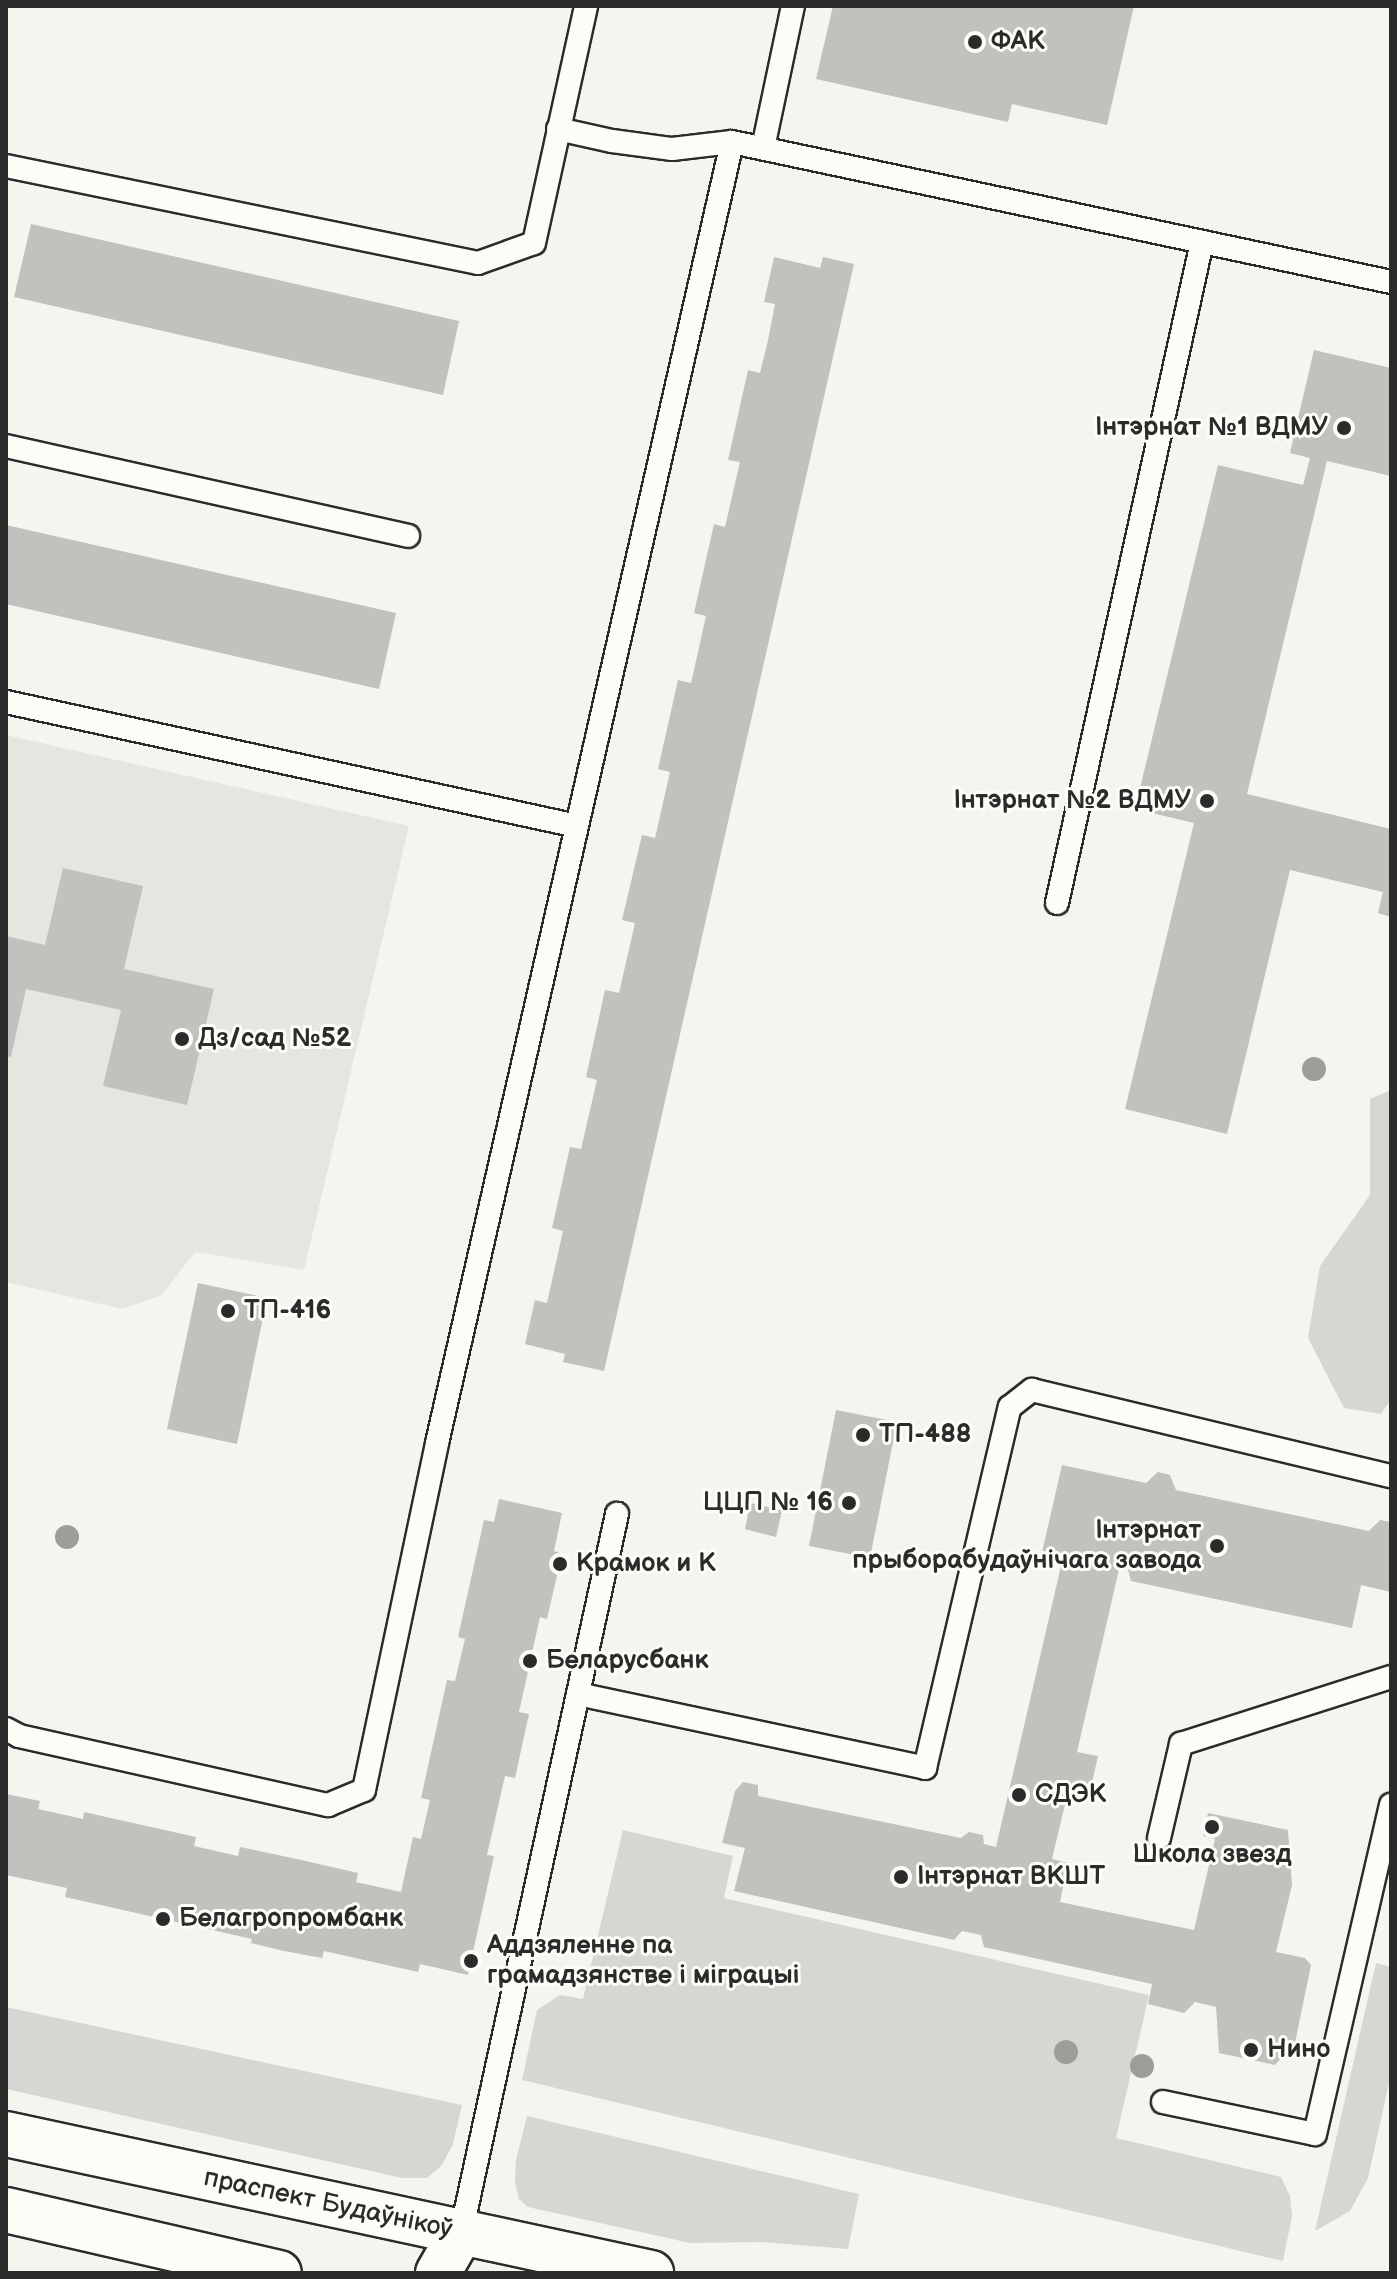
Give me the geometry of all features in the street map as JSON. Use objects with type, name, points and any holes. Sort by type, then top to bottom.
[{"type":"main road","name":"праспект Будаўнікоў","points":[[6,2134],[651,2273]]},
{"type":"main road","points":[[6,2210],[279,2273]]},
{"type":"main road","points":[[438,2273],[461,2233]]},
{"type":"lane","points":[[6,166],[478,263],[534,243],[586,6]]},
{"type":"lane","points":[[763,148],[793,6]]},
{"type":"lane","points":[[558,129],[612,141],[672,149],[732,142],[1391,282]]},
{"type":"lane","points":[[6,1729],[19,1736],[328,1805],[364,1790],[437,1443],[732,142]]},
{"type":"lane","points":[[1057,903],[1202,242]]},
{"type":"lane","points":[[6,446],[408,536]]},
{"type":"lane","points":[[6,702],[577,826]]},
{"type":"lane","points":[[578,1694],[925,1768],[1010,1407],[1032,1390],[1391,1476]]},
{"type":"lane","points":[[461,2233],[617,1514]]},
{"type":"lane","points":[[1159,1838],[1181,1744],[1391,1677]]},
{"type":"lane","points":[[1163,2102],[1315,2134],[1391,1805]]},
{"type":"shaded area","name":"Дз/сад №52","points":[[6,735],[409,826],[304,1270],[195,1252],[162,1295],[123,1309],[6,1282]]},
{"type":"shaded area","points":[[1391,1090],[1391,1400],[1381,1414],[1344,1408],[1308,1338],[1320,1266],[1370,1195],[1370,1099]]},
{"type":"shaded area","points":[[623,1830],[733,1856],[724,1898],[1149,1995],[1116,2138],[1281,2177],[1290,2196],[1292,2216],[1283,2261],[522,2080],[537,2010],[560,1995],[583,1999]]},
{"type":"shaded area","points":[[1376,1963],[1391,1967],[1391,2074],[1368,2178],[1350,2211],[1315,2231]]},
{"type":"shaded area","points":[[6,2007],[462,2105],[453,2144],[442,2165],[427,2178],[402,2178],[6,2089]]},
{"type":"shaded area","points":[[527,2116],[859,2194],[848,2249],[762,2242],[690,2243],[528,2207],[519,2199],[515,2182],[516,2160]]},
{"type":"building","name":"ФАК","points":[[833,6],[1134,6],[1107,125],[1012,104],[1008,122],[816,79]]},
{"type":"building","points":[[31,224],[459,321],[443,395],[14,297]]},
{"type":"building","points":[[774,257],[820,268],[823,257],[854,264],[604,1371],[563,1362],[565,1354],[525,1344],[535,1300],[547,1303],[563,1231],[552,1228],[570,1147],[581,1149],[597,1080],[586,1077],[605,990],[619,993],[635,923],[622,920],[642,835],[655,838],[670,772],[658,769],[678,680],[691,683],[706,616],[694,613],[714,524],[725,527],[740,462],[728,460],[748,370],[760,373],[768,340],[775,304],[764,302]]},
{"type":"building","name":"Інтэрнат №2 ВДМУ","points":[[1314,350],[1391,368],[1391,476],[1327,461],[1247,794],[1391,829],[1391,917],[1378,913],[1383,892],[1290,870],[1227,1134],[1125,1109],[1194,823],[1135,809],[1218,465],[1303,485],[1310,458],[1290,453]]},
{"type":"building","points":[[6,525],[396,613],[379,689],[6,604]]},
{"type":"building","points":[[63,868],[143,886],[124,969],[214,989],[187,1105],[103,1086],[121,1010],[26,989],[11,1057],[6,1056],[6,936],[45,945]]},
{"type":"building","points":[[198,1283],[267,1298],[237,1444],[167,1429]]},
{"type":"building","name":"ЦЦП № 16","points":[[836,1410],[897,1422],[870,1558],[809,1546]]},
{"type":"building","points":[[1062,1465],[1146,1483],[1158,1472],[1170,1475],[1176,1490],[1369,1531],[1380,1520],[1391,1522],[1391,1592],[1361,1585],[1352,1628],[1131,1581],[1127,1566],[1120,1565],[1077,1752],[1098,1756],[1089,1796],[1068,1792],[1052,1859],[1068,1863],[1060,1902],[1194,1930],[1215,1839],[1203,1836],[1208,1813],[1288,1830],[1292,1885],[1276,1952],[1305,1958],[1311,1965],[1295,2043],[1275,2065],[1219,2053],[1216,2007],[1195,2002],[1184,2013],[1148,2004],[1152,1984],[984,1947],[981,1935],[962,1931],[954,1940],[734,1891],[745,1848],[722,1843],[735,1791],[743,1782],[758,1785],[758,1796],[961,1838],[969,1832],[983,1835],[984,1844],[996,1847],[1061,1566],[1040,1561]]},
{"type":"building","points":[[499,1499],[562,1513],[554,1551],[562,1554],[547,1619],[540,1617],[519,1712],[529,1714],[515,1778],[505,1776],[487,1855],[494,1856],[468,1975],[420,1964],[418,1972],[324,1951],[322,1958],[284,1951],[251,1943],[252,1939],[65,1897],[67,1888],[6,1875],[6,1794],[40,1801],[38,1809],[83,1819],[84,1812],[196,1837],[194,1846],[238,1856],[240,1847],[358,1873],[356,1882],[401,1892],[413,1837],[421,1839],[430,1800],[421,1798],[447,1680],[455,1681],[465,1639],[458,1637],[484,1520],[494,1522]]},
{"type":"building","points":[[750,1503],[782,1510],[776,1537],[745,1529]]},
{"type":"place","name":"ФАК","points":[[975,42]]},
{"type":"place","name":"Інтэрнат №1 ВДМУ","points":[[1344,428]]},
{"type":"place","name":"Інтэрнат №2 ВДМУ","points":[[1207,801]]},
{"type":"place","name":"Дз/сад №52","points":[[182,1039]]},
{"type":"place","name":"ТП-416","points":[[228,1311]]},
{"type":"place","name":"ТП-488","points":[[863,1435]]},
{"type":"place","name":"ЦЦП № 16","points":[[849,1503]]},
{"type":"place","name":"Інтэрнат прыборабудаўнічага завода","points":[[1217,1546]]},
{"type":"place","name":"Крамок и К","points":[[560,1564]]},
{"type":"place","name":"Беларусбанк","points":[[530,1661]]},
{"type":"place","name":"СДЭК","points":[[1019,1795]]},
{"type":"place","name":"Школа звезд","points":[[1212,1827]]},
{"type":"place","name":"Інтэрнат ВКШТ","points":[[901,1877]]},
{"type":"place","name":"Белагропромбанк","points":[[163,1919]]},
{"type":"place","name":"Аддзяленне па грамадзянстве і міграцыі","points":[[471,1961]]},
{"type":"place","name":"Нино","points":[[1251,2050]]}]
